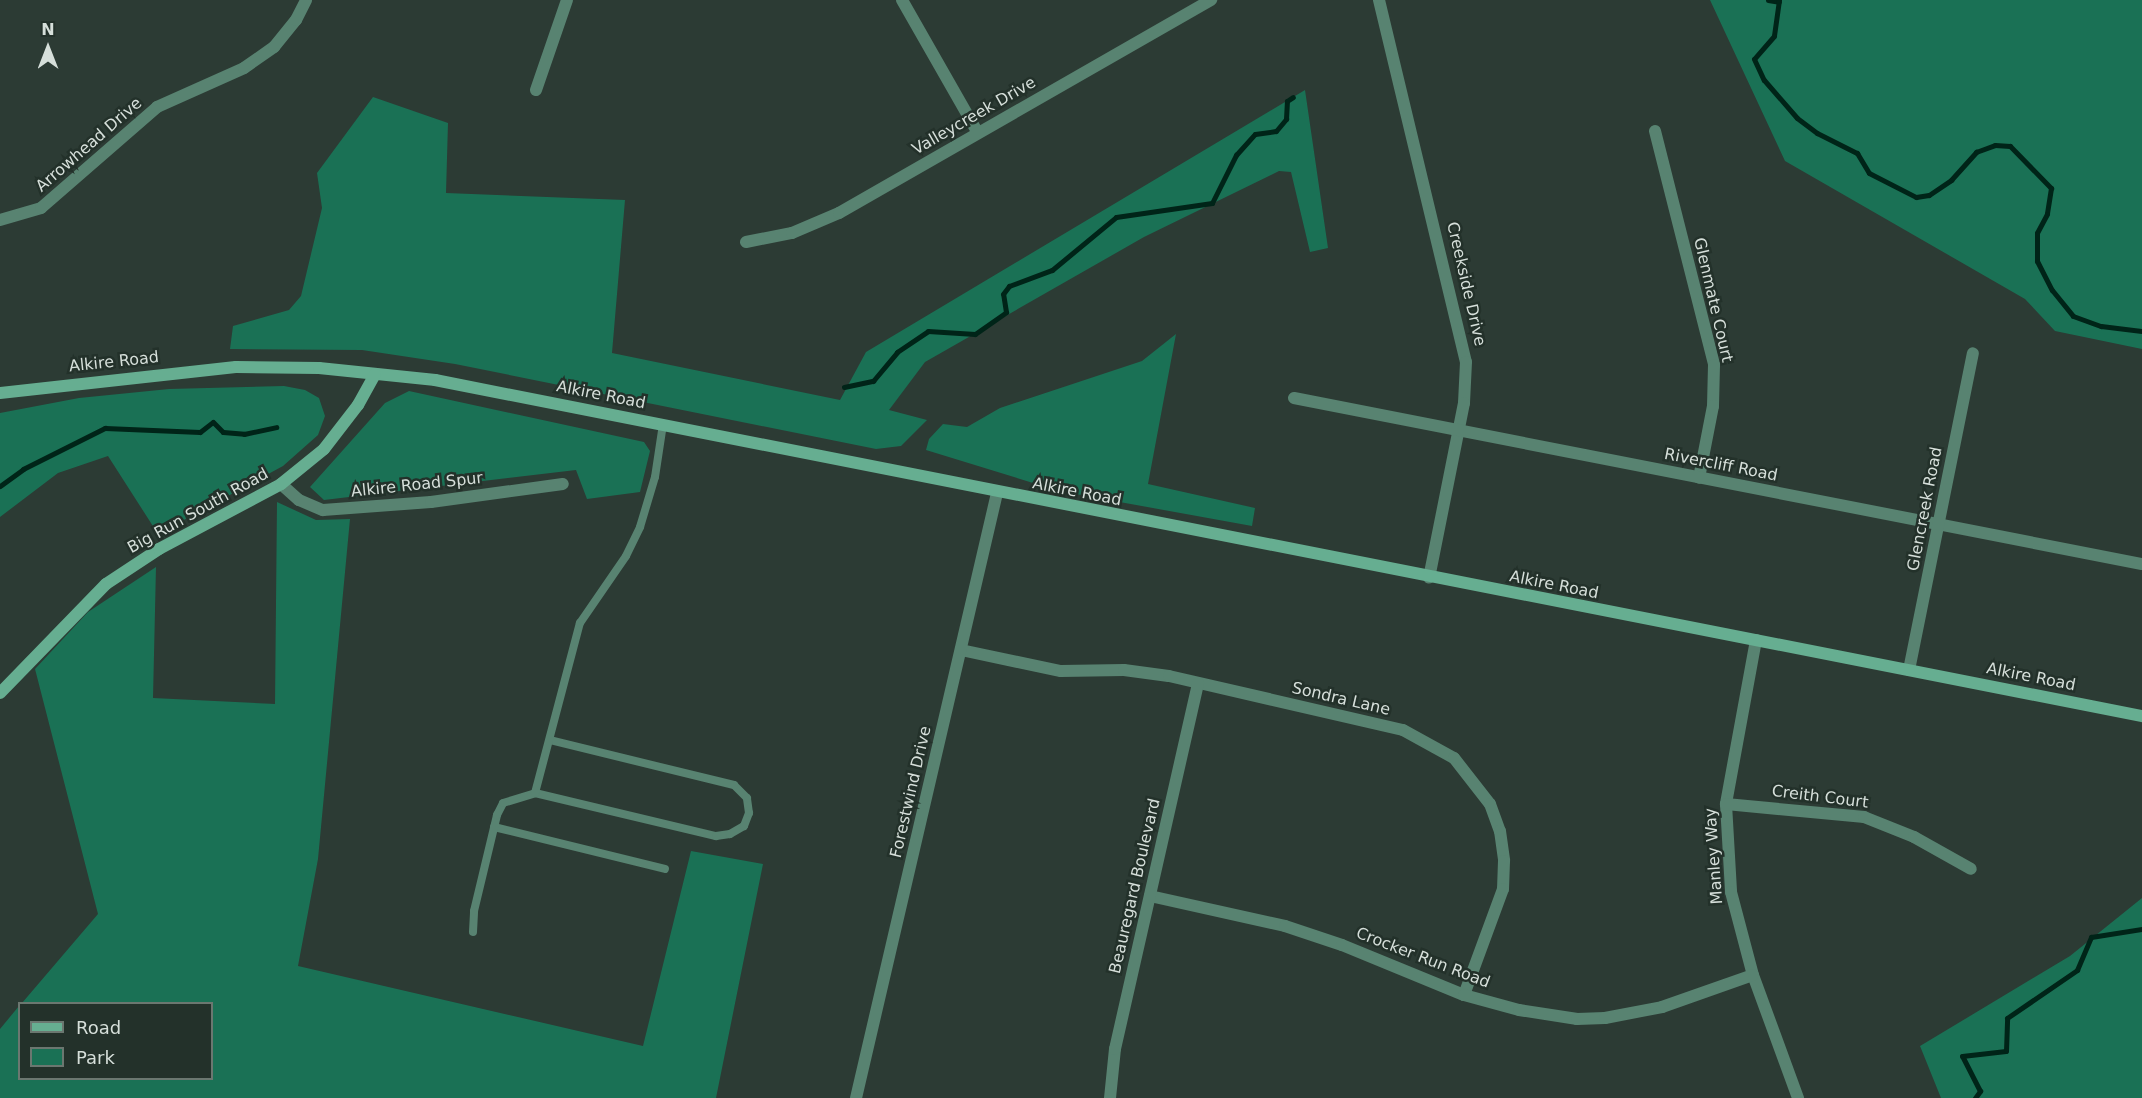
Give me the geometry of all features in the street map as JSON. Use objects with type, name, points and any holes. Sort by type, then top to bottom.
[{"type":"main road","name":"Alkire Road","points":[[0,393],[236,367],[319,368],[487,389],[997,493],[2142,716]]},
{"type":"main road","name":"Big Run South Road","points":[[0,693],[106,584],[159,549],[281,484],[324,449],[375,374]]},
{"type":"street","name":"Arrowhead Drive","points":[[0,220],[41,208],[157,107],[244,68],[266,52],[296,21],[306,0]]},
{"type":"street","points":[[536,90],[567,0]]},
{"type":"street","points":[[902,0],[978,133]]},
{"type":"street","name":"Valleycreek Drive","points":[[746,242],[792,233],[839,213],[1211,0]]},
{"type":"street","name":"Creekside Drive","points":[[1378,0],[1465,348],[1465,394],[1429,578]]},
{"type":"street","name":"Glenmate Court","points":[[1655,131],[1713,365],[1713,406],[1699,478]]},
{"type":"street","name":"Glencreek Road","points":[[1909,670],[1972,353]]},
{"type":"street","name":"Rivercliff Road","points":[[1294,398],[2142,564]]},
{"type":"street","name":"Alkire Road Spur","points":[[281,484],[299,500],[323,510],[430,501],[563,484]]},
{"type":"street","name":"Forestwind Drive","points":[[856,1098],[997,493]]},
{"type":"street","name":"Manley Way","points":[[1756,640],[1726,804],[1731,892],[1753,975],[1798,1098]]},
{"type":"street","name":"Sondra Lane","points":[[961,650],[1032,667],[1082,672],[1124,670],[1198,683],[1403,730],[1455,758],[1473,778],[1490,804],[1500,831],[1503,889],[1464,995]]},
{"type":"street","name":"Beauregard Boulevard","points":[[1110,1098],[1115,1049],[1198,683]]},
{"type":"street","name":"Creith Court","points":[[1726,804],[1864,816],[1914,837],[1971,869]]},
{"type":"street","name":"Crocker Run Road","points":[[1150,896],[1284,926],[1342,945],[1464,995],[1519,1010],[1577,1019],[1605,1018],[1662,1007],[1753,975]]},
{"type":"lane","points":[[535,793],[580,623],[626,556],[640,527],[655,477],[663,424]]},
{"type":"lane","points":[[473,932],[474,911],[494,827],[503,803],[535,793],[716,836],[730,834],[744,826],[749,813],[747,798],[734,786],[550,740]]},
{"type":"lane","points":[[494,827],[665,869]]},
{"type":"green space","points":[[1710,0],[2142,0],[2142,349],[2055,331],[2025,299],[1785,161]]},
{"type":"green space","points":[[1305,90],[1328,248],[1310,252],[1291,172],[1279,171],[1144,237],[925,362],[889,410],[927,420],[901,446],[876,449],[455,364],[362,350],[230,349],[233,326],[289,310],[301,296],[322,208],[317,173],[373,97],[448,123],[446,193],[625,200],[612,353],[840,400],[866,352]]},
{"type":"green space","points":[[1176,334],[1148,484],[1255,508],[1252,526],[1059,491],[926,450],[929,439],[943,424],[967,427],[1000,408],[1142,361]]},
{"type":"green space","points":[[284,386],[305,390],[319,398],[325,416],[318,435],[283,466],[158,534],[108,456],[58,473],[0,517],[0,413],[79,398],[169,389]]},
{"type":"green space","points":[[409,391],[644,442],[650,451],[640,492],[587,499],[576,470],[324,500],[310,487],[385,403]]},
{"type":"green space","points":[[277,502],[316,520],[350,519],[318,859],[298,966],[643,1046],[691,851],[763,864],[716,1098],[0,1098],[0,1029],[18,1007],[18,1080],[213,1080],[213,1002],[23,1002],[98,914],[35,669],[88,612],[156,567],[153,698],[275,704]]},
{"type":"green space","points":[[2142,898],[2142,1098],[1941,1098],[1920,1046],[2070,956]]},
{"type":"waterway","points":[[1768,0],[1779,2]]},
{"type":"waterway","points":[[1779,0],[1774,36],[1754,59],[1764,80],[1797,118],[1817,133],[1857,153],[1869,173],[1916,197],[1929,195],[1951,180],[1976,152],[1995,145],[2010,146],[2051,188],[2047,214],[2037,233],[2037,261],[2052,290],[2073,316],[2101,326],[2142,331]]},
{"type":"waterway","points":[[844,387],[873,381],[897,352],[928,331],[975,334],[1006,312],[1003,294],[1009,286],[1052,270],[1116,217],[1212,203],[1236,155],[1255,134],[1276,131],[1286,119],[1287,101],[1293,97]]},
{"type":"waterway","points":[[0,486],[23,469],[105,428],[200,432],[213,422],[223,432],[244,434],[276,427]]},
{"type":"waterway","points":[[1975,1098],[1980,1091],[1962,1056],[2006,1051],[2007,1018],[2077,970],[2091,937],[2142,929]]}]
